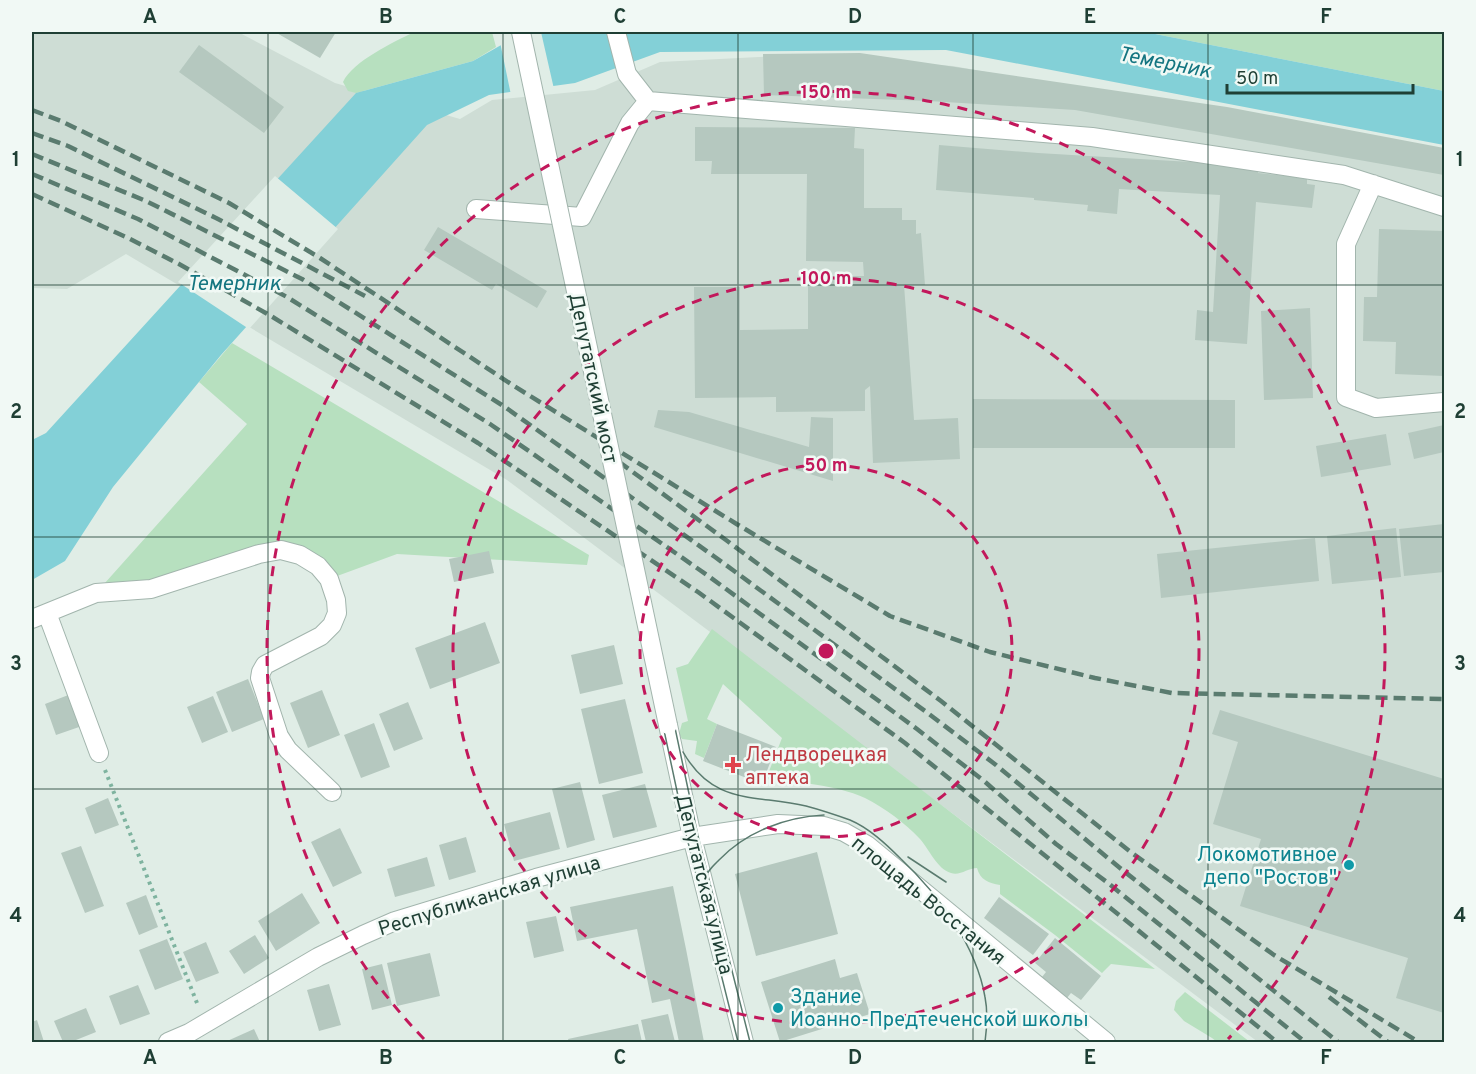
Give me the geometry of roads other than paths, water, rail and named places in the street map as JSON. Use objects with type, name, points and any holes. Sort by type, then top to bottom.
[{"type":"street","name":"Депутатский мост","points":[[521,32],[668,725]]},
{"type":"street","points":[[616,32],[627,74],[648,101],[1092,137],[1344,175],[1444,207]]},
{"type":"street","points":[[476,209],[582,218],[630,123],[648,101]]},
{"type":"street","points":[[1373,184],[1346,244],[1346,397],[1376,408],[1444,402]]},
{"type":"street","points":[[99,753],[39,616],[96,593],[151,589],[259,554],[281,550],[300,555],[318,566],[329,579],[336,600],[337,613],[332,625],[321,636],[265,664],[260,678],[279,736],[288,750],[332,792]]},
{"type":"street","name":"Депутатская улица","points":[[668,725],[692,837],[744,1042]]},
{"type":"street","name":"площадь Восстания","points":[[692,837],[778,824],[824,826],[844,832],[867,845],[1106,1042]]},
{"type":"street","name":"Республиканская улица","points":[[168,1042],[318,957],[395,921],[536,878],[692,837]]},
{"type":"water","name":"Темерник","points":[[524,32],[778,32],[799,34],[800,32],[1145,32],[1444,91],[1444,145],[946,50],[660,52],[575,83],[489,95],[427,125],[221,355],[113,487],[65,561],[32,580],[32,440],[46,433],[356,93],[473,61]]},
{"type":"tram line","points":[[515,32],[687,838],[738,1042]]},
{"type":"tram line","points":[[527,32],[698,836],[750,1042]]},
{"type":"tram line","points":[[683,752],[708,782],[722,790],[752,798],[806,806],[850,820],[871,832],[895,853],[941,904],[954,922],[973,958],[986,1003],[985,1042]]},
{"type":"tram line","points":[[705,879],[710,869],[730,850],[754,834],[795,819],[824,815]]},
{"type":"tram line","points":[[908,857],[946,882]]},
{"type":"railway","points":[[32,110],[61,121],[229,203],[320,258],[514,386],[890,616],[990,652],[1095,678],[1172,693],[1444,699]]},
{"type":"railway","points":[[32,133],[68,146],[216,218],[365,296]]},
{"type":"railway","points":[[32,154],[146,201],[302,279],[505,407],[715,557],[996,765],[1120,868],[1338,1042]]},
{"type":"railway","points":[[32,174],[138,219],[287,297],[490,424],[707,575],[917,729],[984,781],[1056,844],[1108,883],[1305,1042]]},
{"type":"railway","points":[[32,194],[179,264],[271,316],[478,443],[698,592],[905,743],[1277,1042]]},
{"type":"railway","points":[[604,451],[941,701],[1132,853],[1274,955],[1419,1042]]},
{"type":"railway","points":[[1329,997],[1388,1042]]},
{"type":"place","name":"Лендворецкая аптека","points":[[733,765]]},
{"type":"place","name":"Локомотивное депо \"Ростов\"","points":[[1349,865]]},
{"type":"place","name":"Здание Иоанно-Предтеченской школы","points":[[778,1008]]}]
